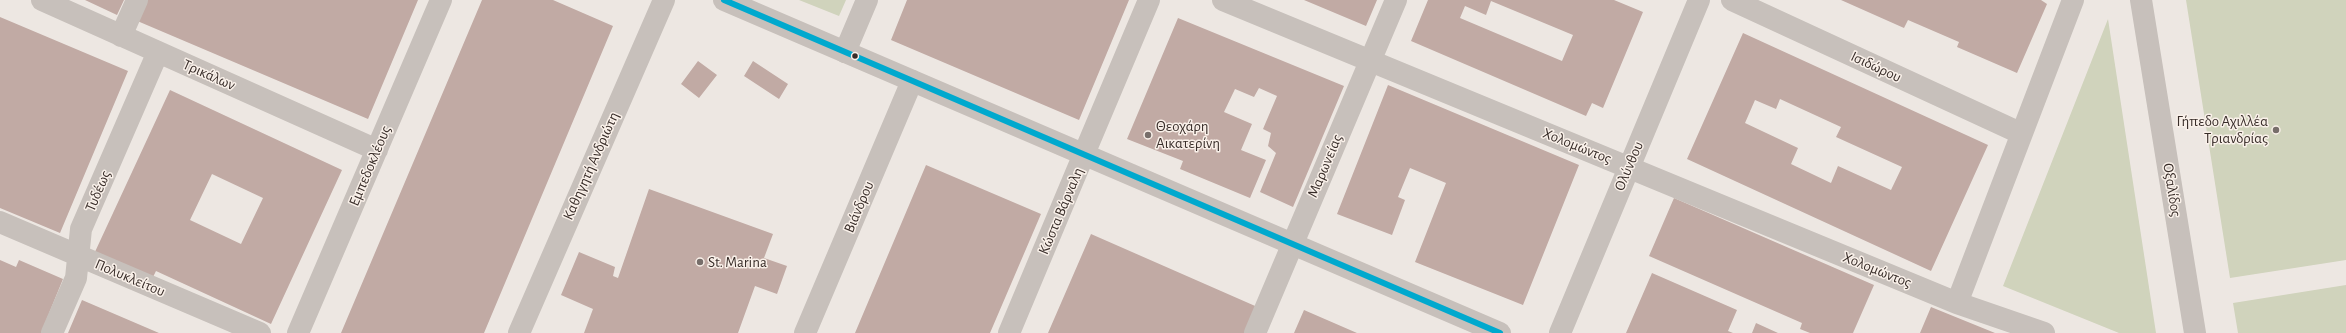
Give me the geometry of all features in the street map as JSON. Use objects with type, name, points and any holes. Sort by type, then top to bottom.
[{"type":"street","name":"Τρικάλων","points":[[42,0],[377,150]]},
{"type":"street","points":[[121,36],[137,0]]},
{"type":"street","name":"Εμπεδοκλέους","points":[[298,333],[441,0]]},
{"type":"street","name":"Καθηγητή Ανδριώτη","points":[[518,333],[664,0]]},
{"type":"street","points":[[724,0],[1500,333]]},
{"type":"street","points":[[846,52],[867,0]]},
{"type":"street","name":"Κώστα Βάρναλη","points":[[1009,333],[1149,0]]},
{"type":"street","name":"Χολομώντος","points":[[1223,0],[1957,303],[2044,333]]},
{"type":"street","name":"Μαρωνείας","points":[[1255,333],[1396,0]]},
{"type":"street","name":"Ολύνθου","points":[[1560,333],[1699,0]]},
{"type":"street","name":"Ισιδώρου","points":[[1732,0],[2020,133]]},
{"type":"street","points":[[1957,303],[2020,133],[2073,0]]},
{"type":"street","name":"Οξαλίδος","points":[[2141,0],[2195,333]]},
{"type":"street","name":"Τυδέως","points":[[52,333],[76,278],[81,229],[158,52]]},
{"type":"street","name":"Βιάνδρου","points":[[806,333],[912,81]]},
{"type":"street","name":"Πολυκλείτου","points":[[0,222],[260,333]]},
{"type":"green space","points":[[799,0],[846,0],[839,16]]},
{"type":"green space","name":"Γήπεδο Αχιλλέα Τριανδρίας","points":[[2186,0],[2346,0],[2346,260],[2230,278]]},
{"type":"green space","points":[[2108,19],[2156,333],[2119,333],[2003,286]]},
{"type":"green space","points":[[2346,285],[2346,333],[2238,333],[2233,303]]},
{"type":"building","points":[[85,0],[124,0],[117,15]]},
{"type":"building","points":[[144,0],[418,0],[368,119],[135,20]]},
{"type":"building","points":[[482,0],[553,0],[613,26],[484,333],[341,333]]},
{"type":"building","points":[[907,0],[1129,0],[1079,120],[891,40]]},
{"type":"building","points":[[1304,0],[1377,0],[1366,26]]},
{"type":"building","points":[[1428,0],[1614,0],[1643,12],[1603,108],[1592,103],[1586,116],[1411,41]],"holes":[[[1491,1],[1573,35],[1562,61],[1460,18],[1465,6],[1486,15]]]},
{"type":"building","points":[[1841,0],[2041,0],[2047,4],[2017,73],[1957,47],[1959,42],[1908,20],[1904,28]]},
{"type":"building","points":[[0,17],[128,71],[60,233],[0,208]]},
{"type":"building","points":[[1178,18],[1344,86],[1293,207],[1260,192],[1276,153],[1268,146],[1271,133],[1263,129],[1277,96],[1259,88],[1254,97],[1235,89],[1224,112],[1252,124],[1241,150],[1266,160],[1250,198],[1180,169],[1183,161],[1127,139]]},
{"type":"building","points":[[1743,33],[1988,145],[1931,271],[1687,159]],"holes":[[[1780,99],[1841,127],[1836,137],[1902,167],[1891,190],[1838,166],[1831,183],[1791,164],[1798,148],[1745,123],[1755,100],[1776,109]]]},
{"type":"building","points":[[698,61],[717,75],[699,98],[681,84]]},
{"type":"building","points":[[753,61],[788,84],[779,99],[744,76]]},
{"type":"building","points":[[1388,85],[1579,165],[1523,305],[1415,262],[1446,183],[1410,168],[1398,197],[1405,200],[1392,235],[1337,214]]},
{"type":"building","points":[[170,90],[342,170],[271,324],[156,271],[151,281],[94,254]],"holes":[[[212,174],[263,198],[241,244],[190,220]]]},
{"type":"building","points":[[926,165],[1041,214],[990,333],[855,333]]},
{"type":"building","name":"St. Marina","points":[[649,189],[773,234],[764,258],[787,266],[777,294],[755,286],[738,333],[584,333],[593,309],[561,295],[579,252],[615,267],[613,276],[618,278]]},
{"type":"building","points":[[1674,198],[1874,285],[1853,333],[1810,333],[1800,329],[1802,323],[1649,256]]},
{"type":"building","points":[[1091,234],[1262,309],[1252,333],[1048,333]]},
{"type":"building","points":[[0,260],[16,267],[19,260],[63,279],[41,333],[0,333]]},
{"type":"building","points":[[1652,273],[1737,310],[1728,331],[1733,333],[1626,333]]},
{"type":"building","points":[[82,300],[159,333],[68,333]]},
{"type":"building","points":[[1931,307],[1995,333],[1920,333]]},
{"type":"building","points":[[1304,310],[1357,333],[1294,333]]},
{"type":"building","points":[[1756,323],[1778,333],[1752,333]]},
{"type":"transit line","points":[[724,0],[1500,333]]},
{"type":"place","name":"Γήπεδο Αχιλλέα Τριανδρίας","points":[[2276,130]]},
{"type":"place","name":"Θεοχάρη Αικατερίνη","points":[[1148,135]]},
{"type":"place","name":"St. Marina","points":[[700,262]]}]
